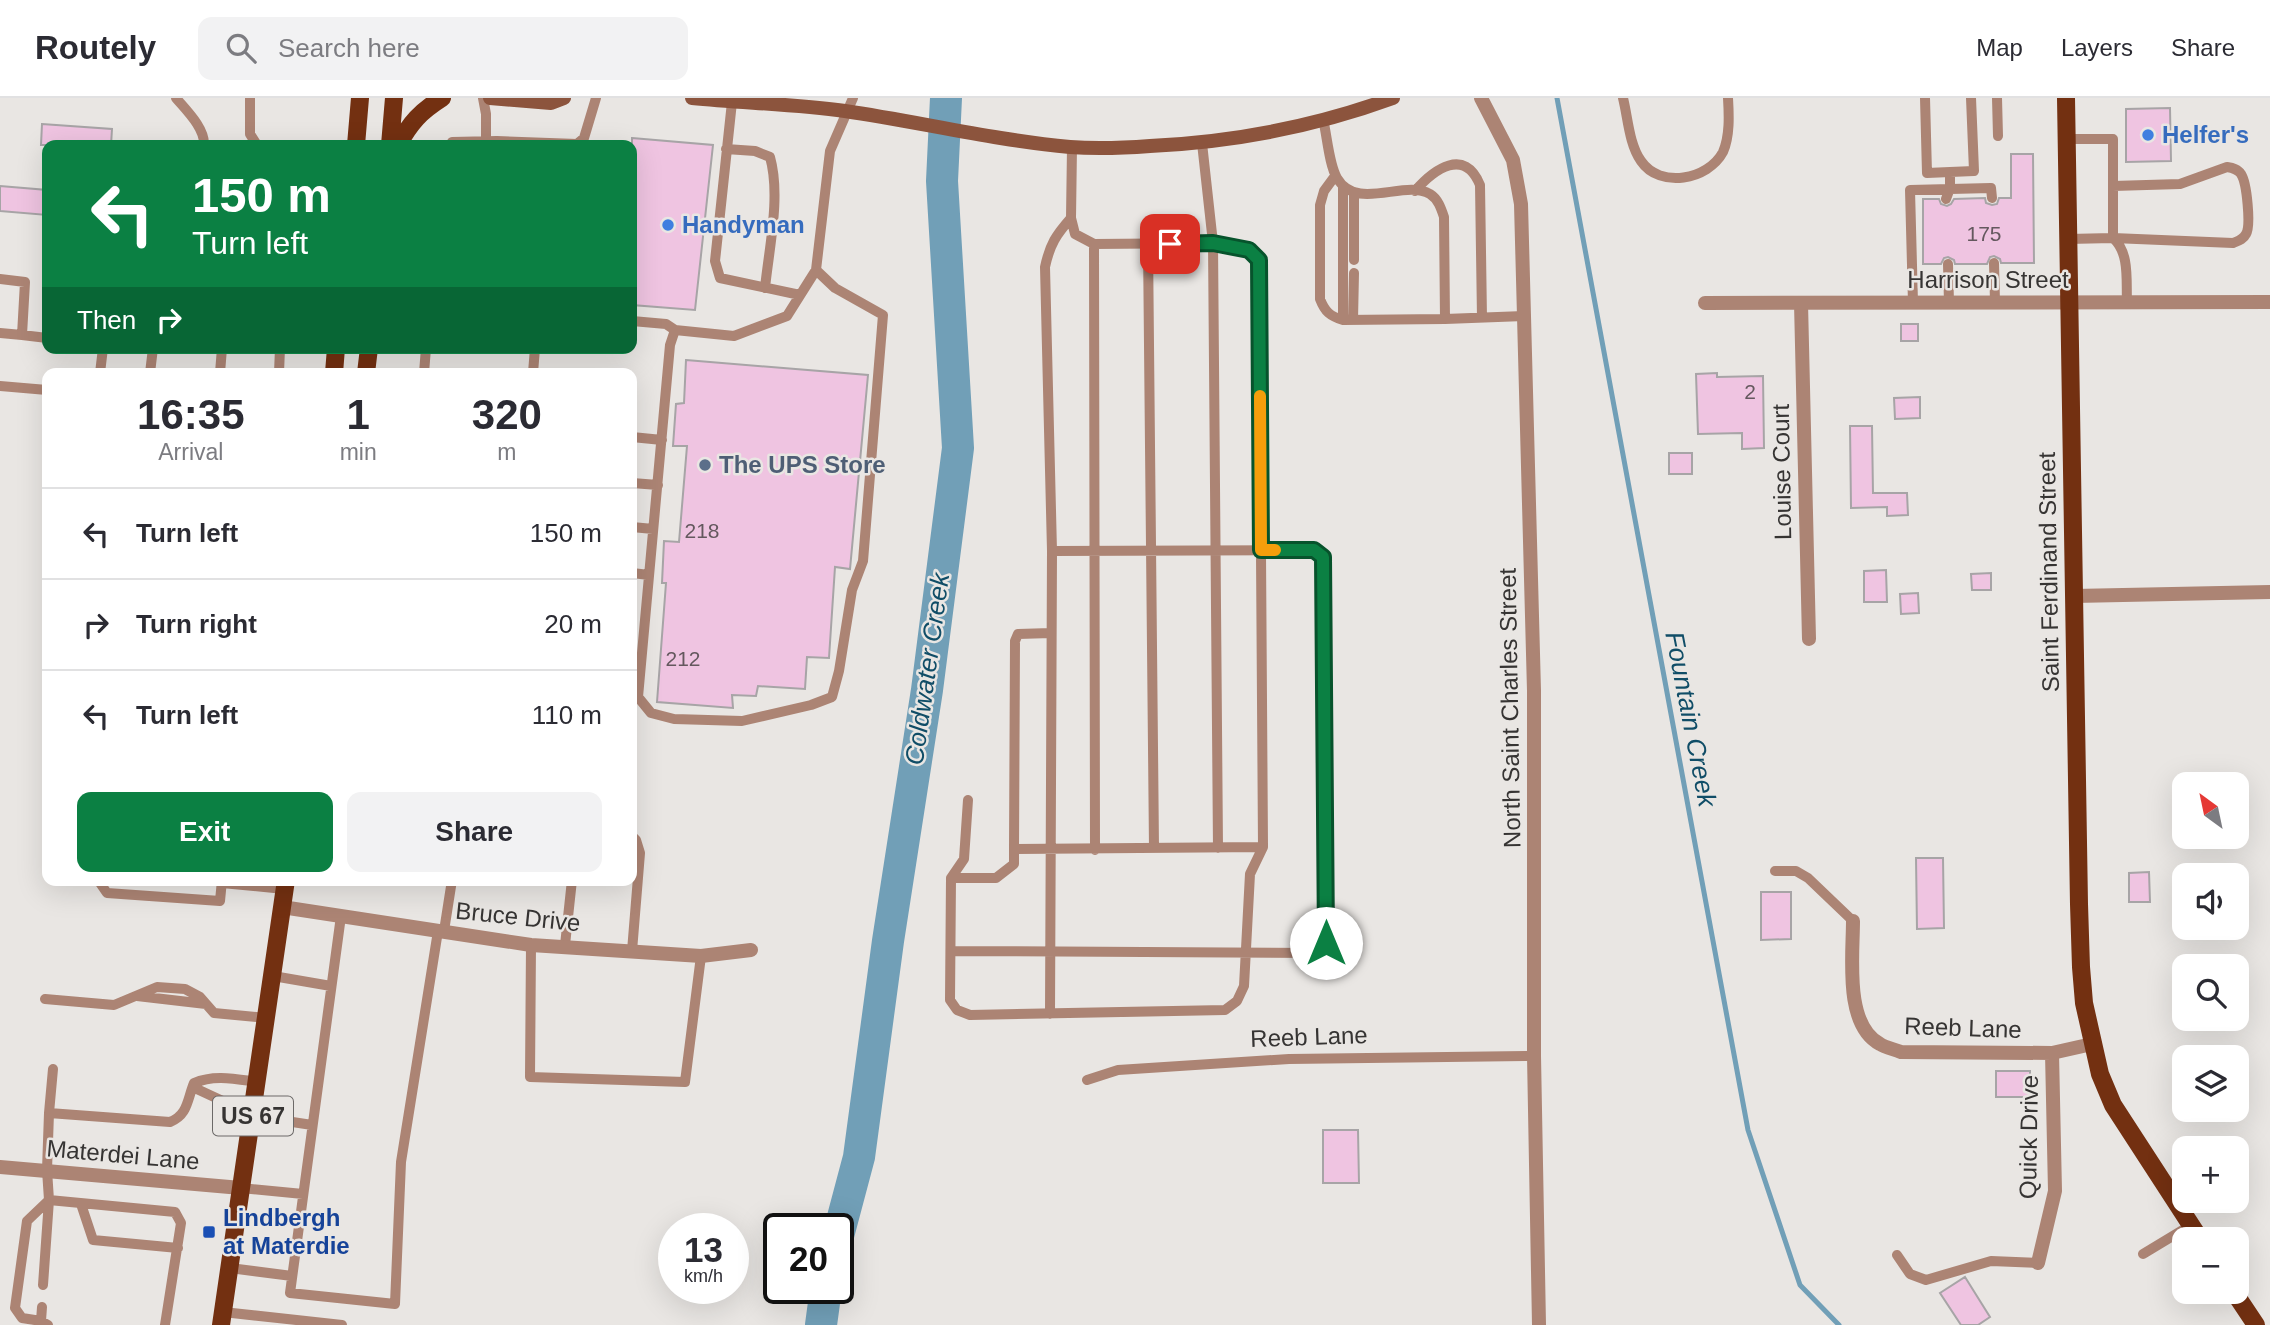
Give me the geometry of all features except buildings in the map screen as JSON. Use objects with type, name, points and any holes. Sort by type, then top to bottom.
[{"type":"main road","points":[[356,140],[360,98]]},
{"type":"main road","points":[[390,140],[394,98]]},
{"type":"main road","points":[[401,140],[413,120],[442,98]]},
{"type":"main road","points":[[490,98],[551,103],[564,98]]},
{"type":"main road","points":[[692,98],[846,111],[982,136],[1111,149],[1246,138],[1299,127],[1393,98]]},
{"type":"main road","name":"Saint Ferdinand Street","points":[[2066,98],[2081,967],[2084,1003],[2100,1074],[2113,1105],[2193,1227]]},
{"type":"main road","name":"US 67","points":[[222,1319],[284,892]]},
{"type":"main road","points":[[2242,1304],[2256,1325]]},
{"type":"street","name":"North Saint Charles Street","points":[[1481,98],[1513,160],[1521,204],[1534,691],[1534,1056],[1539,1325]]},
{"type":"street","name":"Harrison Street","points":[[1705,303],[2270,302]]},
{"type":"street","name":"Louise Court","points":[[1801,303],[1808,639]]},
{"type":"street","points":[[2074,596],[2270,593]]},
{"type":"street","name":"Bruce Drive","points":[[284,892],[341,916],[531,945],[701,956],[751,950]]},
{"type":"street","name":"Reeb Lane","points":[[1853,921],[1853,994],[1860,1023],[1878,1043],[1901,1052],[2052,1053],[2092,1044]]},
{"type":"street","name":"Quick Drive","points":[[2038,1263],[2055,1191],[2052,1053]]},
{"type":"street","name":"Materdei Lane","points":[[0,1167],[241,1188]]},
{"type":"lane","points":[[176,98],[193,119],[204,140]]},
{"type":"lane","points":[[250,98],[250,134],[254,140]]},
{"type":"lane","points":[[484,98],[486,140]]},
{"type":"lane","points":[[582,140],[596,98]]},
{"type":"lane","points":[[637,321],[666,324],[675,330],[734,336],[787,316],[816,270],[830,151],[853,98]]},
{"type":"lane","points":[[1623,98],[1633,144],[1641,162],[1659,177],[1687,177],[1712,168],[1724,150],[1729,123],[1728,98]]},
{"type":"lane","points":[[1925,98],[1927,173],[1974,171],[1971,98]]},
{"type":"lane","points":[[1997,98],[1998,136]]},
{"type":"lane","points":[[732,102],[715,261],[720,278],[800,295]]},
{"type":"lane","points":[[1324,119],[1335,176],[1343,186],[1354,192],[1372,194],[1415,191],[1429,193],[1439,203],[1444,217],[1445,319]]},
{"type":"lane","points":[[2066,139],[2113,139],[2113,238],[2125,254],[2127,302]]},
{"type":"lane","points":[[1202,143],[1213,243],[1219,848]]},
{"type":"lane","points":[[968,800],[964,859],[951,878],[950,1000],[957,1010],[970,1015],[1225,1010],[1237,1001],[1244,986],[1250,874],[1263,847],[1259,260],[1249,250],[1213,243],[1094,244],[1075,234],[1071,218],[1072,147]]},
{"type":"lane","points":[[726,149],[755,151],[770,157],[774,172],[773,214],[765,288]]},
{"type":"lane","points":[[1415,191],[1425,179],[1452,164],[1466,166],[1476,174],[1480,185],[1482,318]]},
{"type":"lane","points":[[2068,239],[2233,243],[2242,240],[2249,227],[2244,182],[2241,174],[2234,168],[2227,167],[2179,184],[2113,186]]},
{"type":"lane","points":[[1946,199],[1950,188],[1950,172]]},
{"type":"lane","points":[[1335,176],[1324,191],[1320,205],[1321,299],[1324,309],[1331,316],[1348,320],[1524,316]]},
{"type":"lane","points":[[1343,186],[1348,320]]},
{"type":"lane","points":[[1913,303],[1910,190],[1992,188],[1992,198]]},
{"type":"lane","points":[[1354,192],[1354,260]]},
{"type":"lane","points":[[1051,1014],[1049,952],[1052,551],[1045,267],[1049,248],[1071,218]]},
{"type":"lane","points":[[1094,244],[1095,849]]},
{"type":"lane","points":[[1148,244],[1154,848]]},
{"type":"lane","points":[[1948,264],[1949,303]]},
{"type":"lane","points":[[1994,264],[1995,302]]},
{"type":"lane","points":[[637,698],[651,713],[674,719],[742,722],[832,697],[839,671],[852,590],[863,561],[883,315],[835,288],[816,270]]},
{"type":"lane","points":[[1348,320],[1354,273]]},
{"type":"lane","points":[[0,279],[26,282],[22,335]]},
{"type":"lane","points":[[637,662],[645,618],[670,345],[675,330]]},
{"type":"lane","points":[[0,333],[42,337]]},
{"type":"lane","points":[[0,386],[42,390]]},
{"type":"lane","points":[[637,438],[662,440]]},
{"type":"lane","points":[[637,483],[657,485]]},
{"type":"lane","points":[[637,527],[653,529]]},
{"type":"lane","points":[[951,951],[1318,953],[1326,943],[1323,557],[1314,550],[1052,551]]},
{"type":"lane","points":[[637,574],[649,575]]},
{"type":"lane","points":[[637,617],[645,618]]},
{"type":"lane","points":[[951,878],[996,878],[1014,864],[1015,641],[1018,634],[1051,633]]},
{"type":"lane","points":[[632,951],[640,853],[637,843]]},
{"type":"lane","points":[[1014,849],[1263,847]]},
{"type":"lane","points":[[1775,871],[1796,871],[1808,878],[1853,921]]},
{"type":"lane","points":[[102,886],[107,893],[220,901],[222,886]]},
{"type":"lane","points":[[247,886],[284,892]]},
{"type":"lane","points":[[341,916],[289,1293],[395,1304],[401,1162],[451,886]]},
{"type":"lane","points":[[565,946],[571,886]]},
{"type":"lane","points":[[531,945],[530,1077],[685,1082],[701,956]]},
{"type":"lane","points":[[272,976],[331,986]]},
{"type":"lane","points":[[45,999],[114,1005],[158,987],[185,989],[200,997],[214,1013],[267,1018]]},
{"type":"lane","name":"Reeb Lane","points":[[1087,1080],[1118,1070],[1289,1059],[1534,1056]]},
{"type":"lane","points":[[43,1285],[53,1069]]},
{"type":"lane","points":[[49,1113],[170,1122],[184,1113],[194,1083],[217,1077],[258,1082]]},
{"type":"lane","points":[[194,1083],[199,1090],[252,1119],[312,1125]]},
{"type":"lane","points":[[241,1188],[303,1194]]},
{"type":"lane","points":[[42,1307],[45,1323],[22,1318],[15,1308],[27,1221],[49,1200],[175,1212],[181,1223],[165,1325]]},
{"type":"lane","points":[[81,1203],[93,1241],[178,1248]]},
{"type":"lane","points":[[2143,1254],[2172,1242]]},
{"type":"lane","points":[[1897,1255],[1910,1274],[1926,1280],[1991,1261],[2038,1263]]},
{"type":"lane","points":[[230,1268],[292,1276]]},
{"type":"lane","points":[[222,1319],[342,1325]]},
{"type":"waterway","name":"Coldwater Creek","points":[[844,1213],[859,1157],[888,941],[927,690],[958,448],[942,181],[946,98]]},
{"type":"waterway","name":"Fountain Creek","points":[[1557,98],[1748,1130],[1800,1285],[1839,1325]]},
{"type":"waterway","name":"Coldwater Creek","points":[[821,1325],[824,1304]]},
{"type":"slow traffic","points":[[1260,396],[1261,550],[1275,550]]},
{"type":"place","name":"Helfer's","points":[[2148,135]]},
{"type":"place","name":"Handyman","points":[[668,225]]},
{"type":"place","name":"The UPS Store","points":[[705,465]]},
{"type":"place","name":"Lindbergh at Materdie","points":[[209,1232]]},
{"type":"route","points":[[1170,244],[1213,243],[1249,250],[1259,260],[1261,550],[1314,550],[1323,557],[1326,943]]}]
